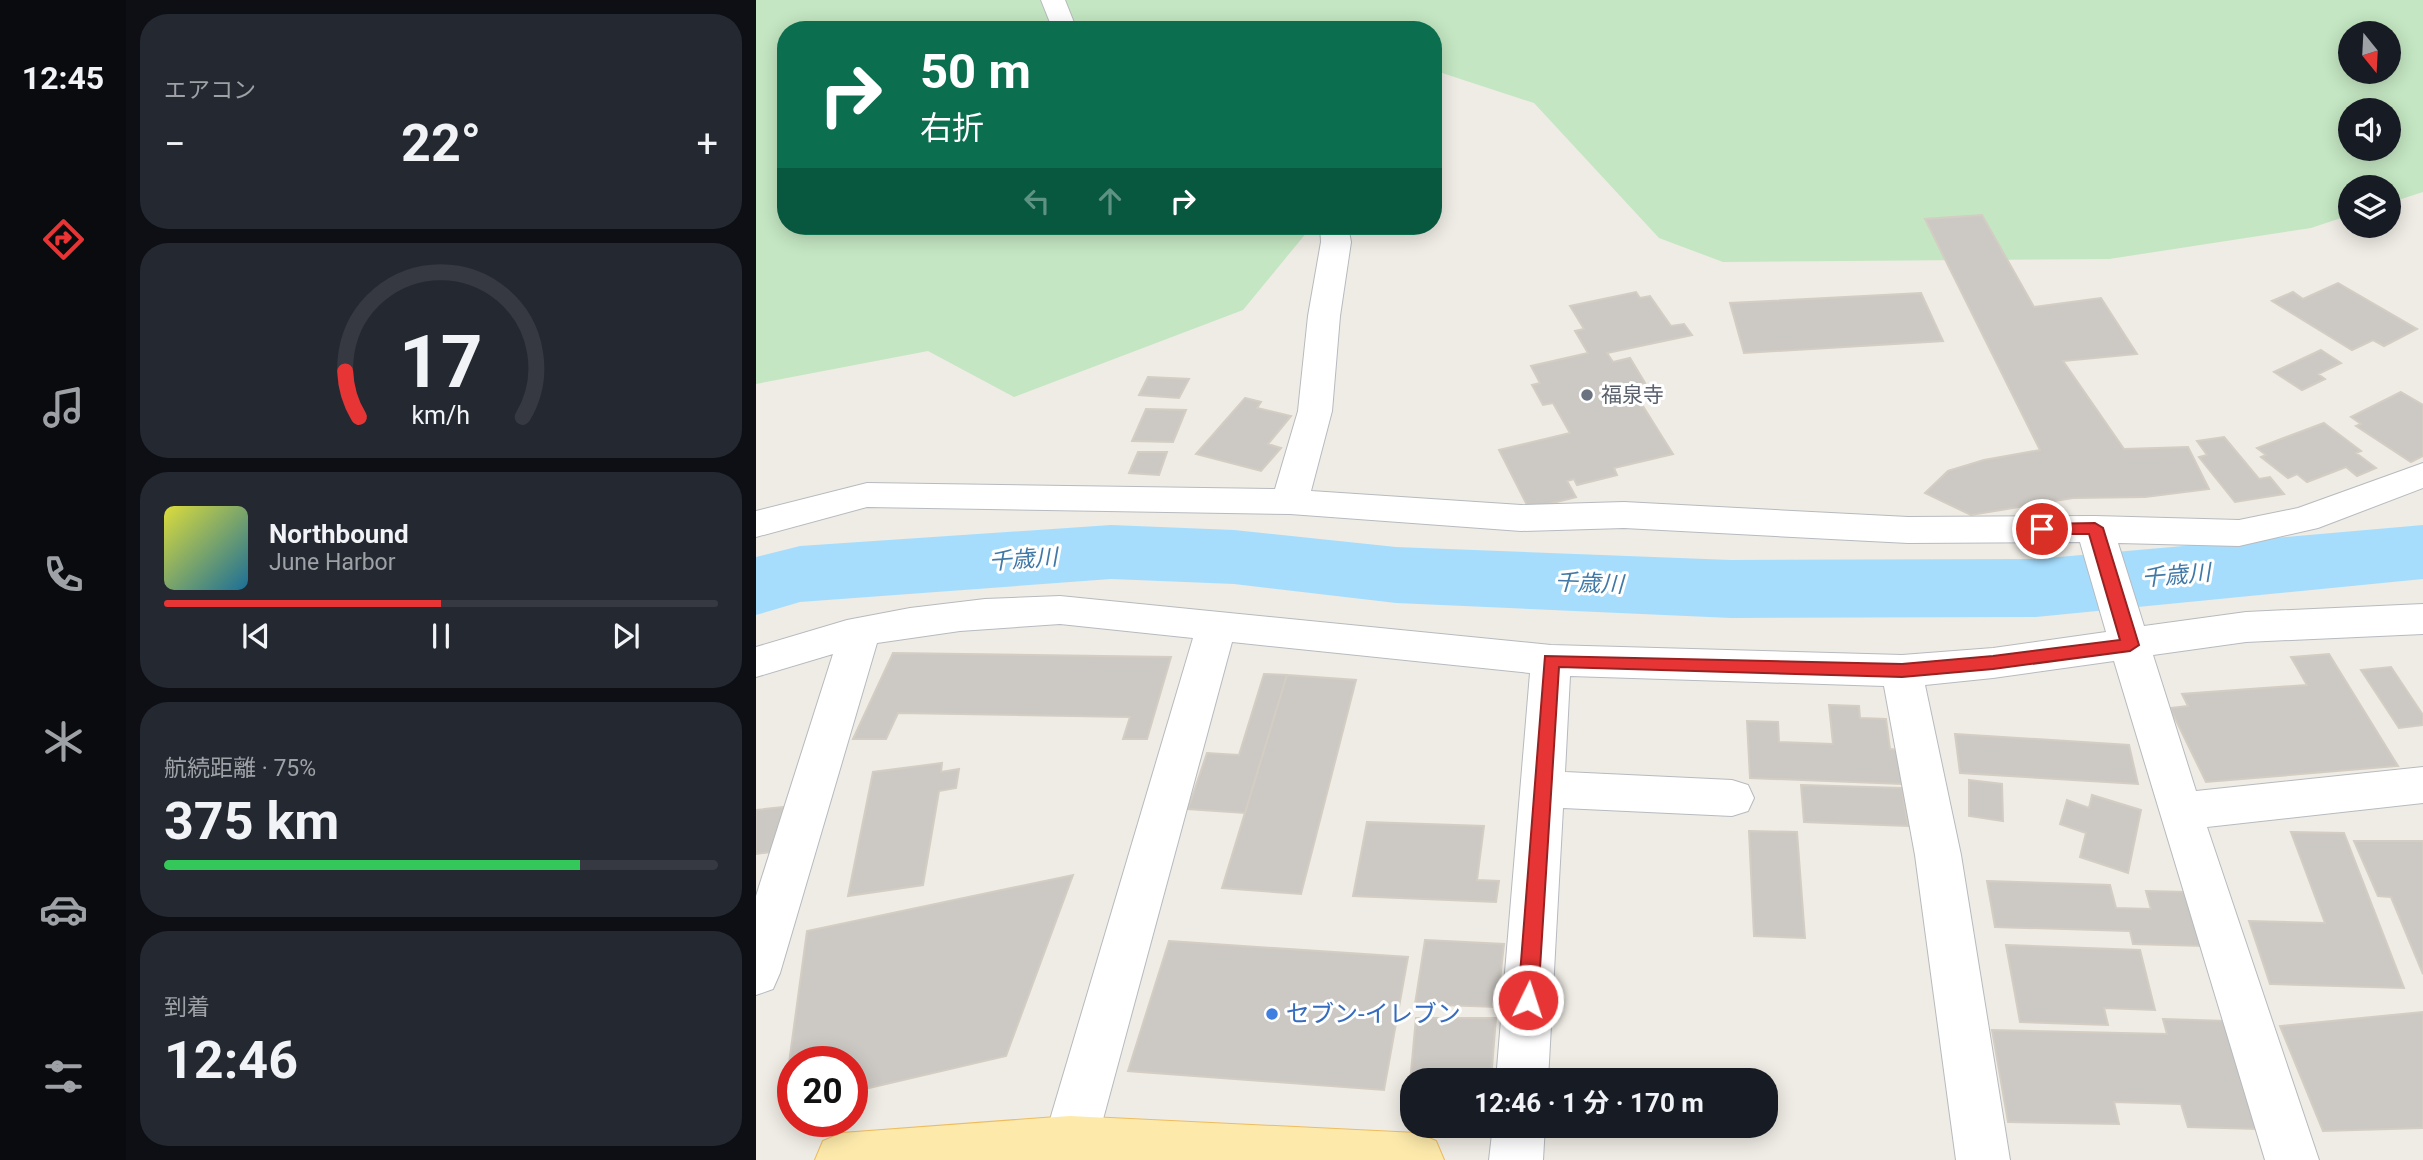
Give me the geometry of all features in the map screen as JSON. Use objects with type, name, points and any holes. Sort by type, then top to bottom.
[{"type":"main road","points":[[842,1160],[1067,1151],[1417,1160]]},
{"type":"street","points":[[1053,0],[1061,21]]},
{"type":"street","points":[[1290,502],[1315,411],[1335,235]]},
{"type":"street","points":[[756,524],[867,495],[1290,502],[1521,518],[1624,515],[1908,530],[2095,528],[2239,533],[2305,519],[2423,475]]},
{"type":"street","points":[[2095,528],[2180,811],[2291,1160]]},
{"type":"street","points":[[756,662],[860,632],[994,612],[1060,610],[1551,660],[1902,671],[1993,663],[2128,636],[2246,627],[2423,620]]},
{"type":"street","points":[[1067,1151],[1217,624]]},
{"type":"street","points":[[756,973],[860,632]]},
{"type":"street","points":[[1523,1068],[1551,660]]},
{"type":"street","points":[[1902,671],[1938,855],[1983,1160]]},
{"type":"street","points":[[2180,811],[2423,785]]},
{"type":"street","points":[[1543,789],[1732,799]]},
{"type":"street","points":[[1516,1160],[1518,1138]]},
{"type":"green space","points":[[756,0],[2423,0],[2423,192],[2401,199],[2401,175],[2338,175],[2338,219],[2311,228],[2109,259],[1723,262],[1659,238],[1534,103],[1442,73],[1442,21],[777,21],[777,235],[1305,235],[1243,310],[1014,397],[928,351],[756,384]]},
{"type":"building","points":[[1982,215],[2034,307],[2101,298],[2137,354],[2063,361],[2124,449],[2188,447],[2209,489],[2145,497],[2073,498],[1971,515],[1925,493],[1948,471],[1984,460],[2040,450],[1925,219]]},
{"type":"building","points":[[2338,283],[2417,329],[2384,346],[2373,340],[2352,350],[2272,301],[2293,292],[2303,299]]},
{"type":"building","name":"福泉寺","points":[[1636,292],[1640,298],[1650,296],[1671,326],[1684,324],[1692,335],[1607,353],[1613,362],[1630,358],[1645,383],[1631,387],[1673,454],[1614,468],[1617,475],[1577,485],[1574,479],[1567,481],[1576,497],[1529,509],[1499,450],[1570,433],[1553,403],[1543,405],[1532,385],[1540,383],[1531,366],[1588,353],[1575,331],[1584,329],[1570,306]]},
{"type":"building","points":[[1921,293],[1943,341],[1744,353],[1730,303]]},
{"type":"building","points":[[2321,350],[2341,363],[2318,374],[2325,379],[2302,390],[2274,372]]},
{"type":"building","points":[[1148,377],[1189,379],[1179,398],[1139,395]]},
{"type":"building","points":[[2401,392],[2423,405],[2423,456],[2411,462],[2356,426],[2361,424],[2351,417]]},
{"type":"building","points":[[1245,398],[1261,402],[1257,408],[1291,416],[1268,444],[1281,448],[1261,471],[1196,454]]},
{"type":"building","points":[[1146,409],[1186,410],[1173,442],[1132,441]]},
{"type":"building","points":[[2324,423],[2361,451],[2356,453],[2376,468],[2357,476],[2346,467],[2307,482],[2297,474],[2288,478],[2261,457],[2266,455],[2257,448]]},
{"type":"building","points":[[2224,437],[2259,479],[2270,477],[2284,494],[2235,502],[2199,457],[2207,455],[2197,441]]},
{"type":"building","points":[[1138,452],[1167,452],[1159,475],[1129,473]]},
{"type":"building","points":[[893,653],[1171,657],[1147,739],[1123,739],[1130,717],[898,713],[886,739],[853,739]]},
{"type":"building","points":[[2329,654],[2398,766],[2206,782],[2170,708],[2188,706],[2182,694],[2307,685],[2291,657]]},
{"type":"building","points":[[2391,667],[2423,715],[2423,725],[2399,728],[2361,670]]},
{"type":"building","points":[[1264,674],[1287,675],[1245,813],[1188,809],[1207,753],[1239,755]]},
{"type":"building","points":[[1287,675],[1356,680],[1301,894],[1222,888]]},
{"type":"building","points":[[1829,705],[1859,706],[1860,718],[1886,719],[1890,749],[1897,750],[1902,784],[1750,778],[1747,721],[1778,722],[1779,742],[1833,744]]},
{"type":"building","points":[[1955,734],[2129,745],[2138,784],[1960,773]]},
{"type":"building","points":[[942,763],[941,772],[959,769],[956,788],[939,791],[923,885],[848,896],[873,772]]},
{"type":"building","points":[[1969,780],[2002,784],[2003,821],[1969,816]]},
{"type":"building","points":[[1801,785],[1902,788],[1908,826],[1804,822]]},
{"type":"building","points":[[2092,795],[2141,810],[2128,873],[2080,857],[2086,833],[2060,824],[2067,800],[2089,808]]},
{"type":"building","points":[[784,807],[770,852],[756,854],[756,810]]},
{"type":"building","points":[[1367,822],[1484,826],[1477,880],[1499,881],[1496,902],[1353,896]]},
{"type":"building","points":[[1749,831],[1797,832],[1805,938],[1754,936]]},
{"type":"building","points":[[2291,832],[2344,833],[2404,988],[2270,984],[2249,921],[2325,923]]},
{"type":"building","points":[[2354,841],[2423,841],[2423,974],[2391,897],[2378,896]]},
{"type":"building","points":[[1073,875],[1006,1056],[868,1088],[868,1046],[791,1046],[807,931]]},
{"type":"building","points":[[1987,881],[2110,885],[2116,908],[2151,909],[2146,891],[2187,892],[2204,946],[2133,944],[2130,931],[1995,927]]},
{"type":"building","points":[[1425,940],[1504,944],[1497,1007],[1415,1004]]},
{"type":"building","name":"セブン-イレブン","points":[[1169,941],[1408,957],[1384,1090],[1128,1071]]},
{"type":"building","points":[[2006,945],[2140,950],[2155,1010],[2104,1008],[2108,1025],[2020,1022]]},
{"type":"building","points":[[2423,1012],[2423,1128],[2323,1131],[2280,1026]]},
{"type":"building","points":[[1416,1018],[1496,1018],[1492,1068],[1411,1068]]},
{"type":"building","points":[[2163,1019],[2226,1021],[2258,1129],[2188,1127],[2181,1104],[2114,1102],[2119,1124],[2008,1122],[1992,1030],[2167,1034]]},
{"type":"waterway","name":"千歳川","points":[[756,586],[800,574],[1111,552],[1234,557],[1396,575],[1731,589],[2036,588],[2423,552]]},
{"type":"place","name":"福泉寺","points":[[1587,395]]},
{"type":"place","name":"セブン-イレブン","points":[[1272,1014]]},
{"type":"route","points":[[1528,1000],[1551,660],[1902,671],[1993,663],[2130,645],[2095,528],[2042,529]]}]
